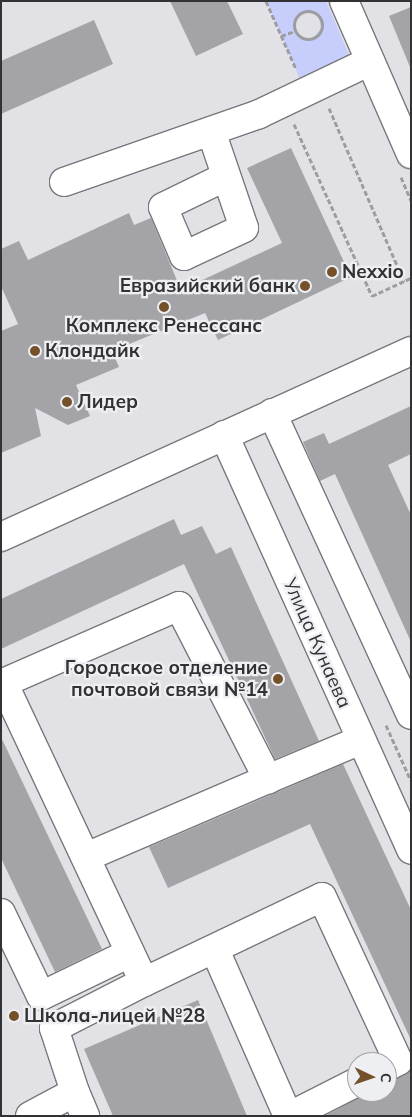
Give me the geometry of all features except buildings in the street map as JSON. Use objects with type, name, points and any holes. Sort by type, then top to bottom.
[{"type":"street","points":[[344,1],[411,154]]},
{"type":"street","points":[[64,182],[211,131],[303,94],[370,61]]},
{"type":"street","points":[[211,131],[225,177]]},
{"type":"street","points":[[1,537],[411,350]]},
{"type":"street","points":[[272,413],[411,715]]},
{"type":"street","name":"Улица Кунаева","points":[[224,435],[411,850]]},
{"type":"street","points":[[144,982],[3,683],[179,606],[268,779]]},
{"type":"street","points":[[86,857],[361,740]]},
{"type":"street","points":[[54,1028],[144,982],[322,898],[394,1052]]},
{"type":"street","points":[[1,913],[41,996],[80,1104],[30,1116]]},
{"type":"street","points":[[215,950],[289,1116],[347,1087]]},
{"type":"street","points":[[41,996],[130,953]]},
{"type":"path","points":[[266,1],[303,94],[372,296],[411,278]]},
{"type":"path","points":[[300,13],[314,13],[321,20],[321,28],[313,38],[300,38],[295,31],[294,21],[300,13]]},
{"type":"path","points":[[281,36],[295,31]]},
{"type":"path","points":[[303,94],[404,281]]},
{"type":"shaded area","points":[[266,1],[326,1],[355,69],[306,93]],"holes":[[[309,11],[318,15],[321,28],[313,38],[304,39],[297,35],[294,21],[300,13]]]},
{"type":"place","name":"Nexxio","points":[[332,272]]},
{"type":"place","name":"Евразийский банк","points":[[305,286]]},
{"type":"place","name":"Комплекс Ренессанс","points":[[164,307]]},
{"type":"place","name":"Клондайк","points":[[35,351]]},
{"type":"place","name":"Лидер","points":[[67,402]]},
{"type":"place","name":"Городское отделение почтовой связи №14","points":[[278,679]]},
{"type":"place","name":"Школа-лицей №28","points":[[14,1016]]}]
